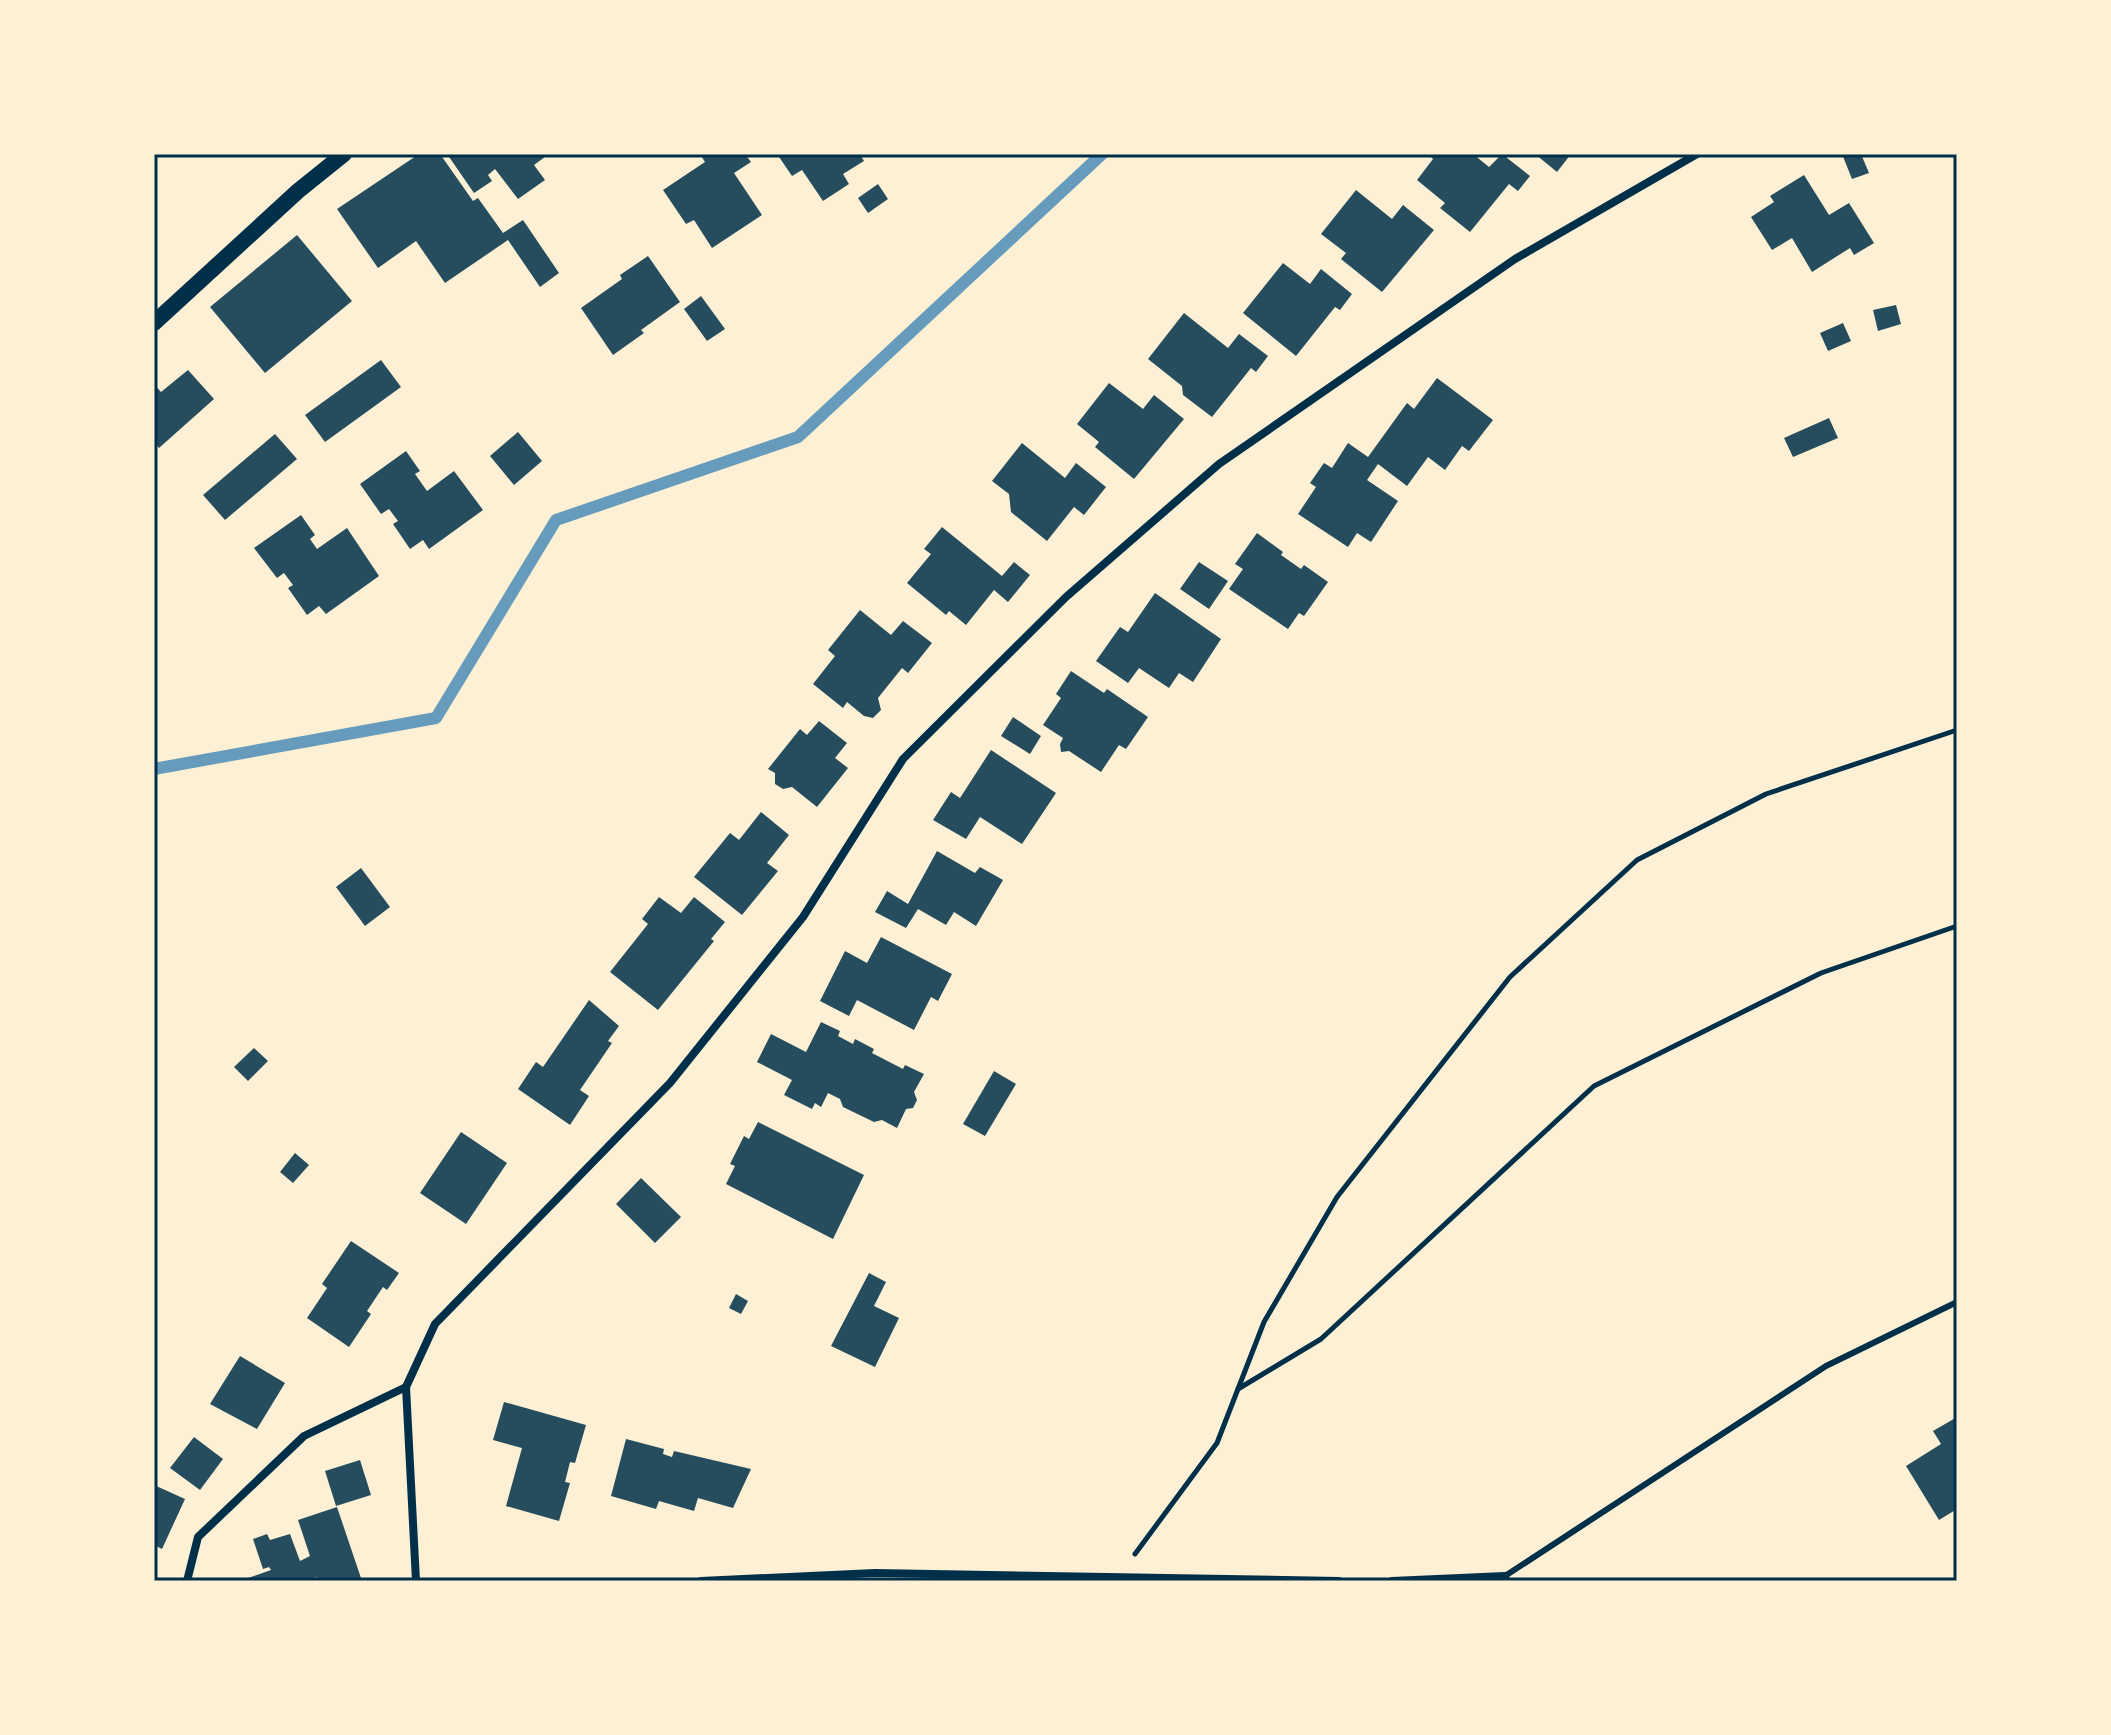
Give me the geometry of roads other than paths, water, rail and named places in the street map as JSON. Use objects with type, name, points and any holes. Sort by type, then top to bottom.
[{"type":"main road","points":[[154,323],[298,191],[344,154]]},
{"type":"street","points":[[416,1581],[406,1387],[435,1324],[670,1083],[803,917],[903,759],[1066,597],[1219,464],[1515,259],[1697,154]]},
{"type":"street","points":[[187,1581],[198,1537],[304,1436],[406,1387]]},
{"type":"street","points":[[701,1581],[1118,1577],[1339,1581]]},
{"type":"street","points":[[1392,1581],[1505,1579]]},
{"type":"lane","points":[[1505,1579],[1826,1366],[1957,1302]]},
{"type":"waterway","points":[[154,769],[436,718],[556,520],[798,437],[1102,154]]}]
